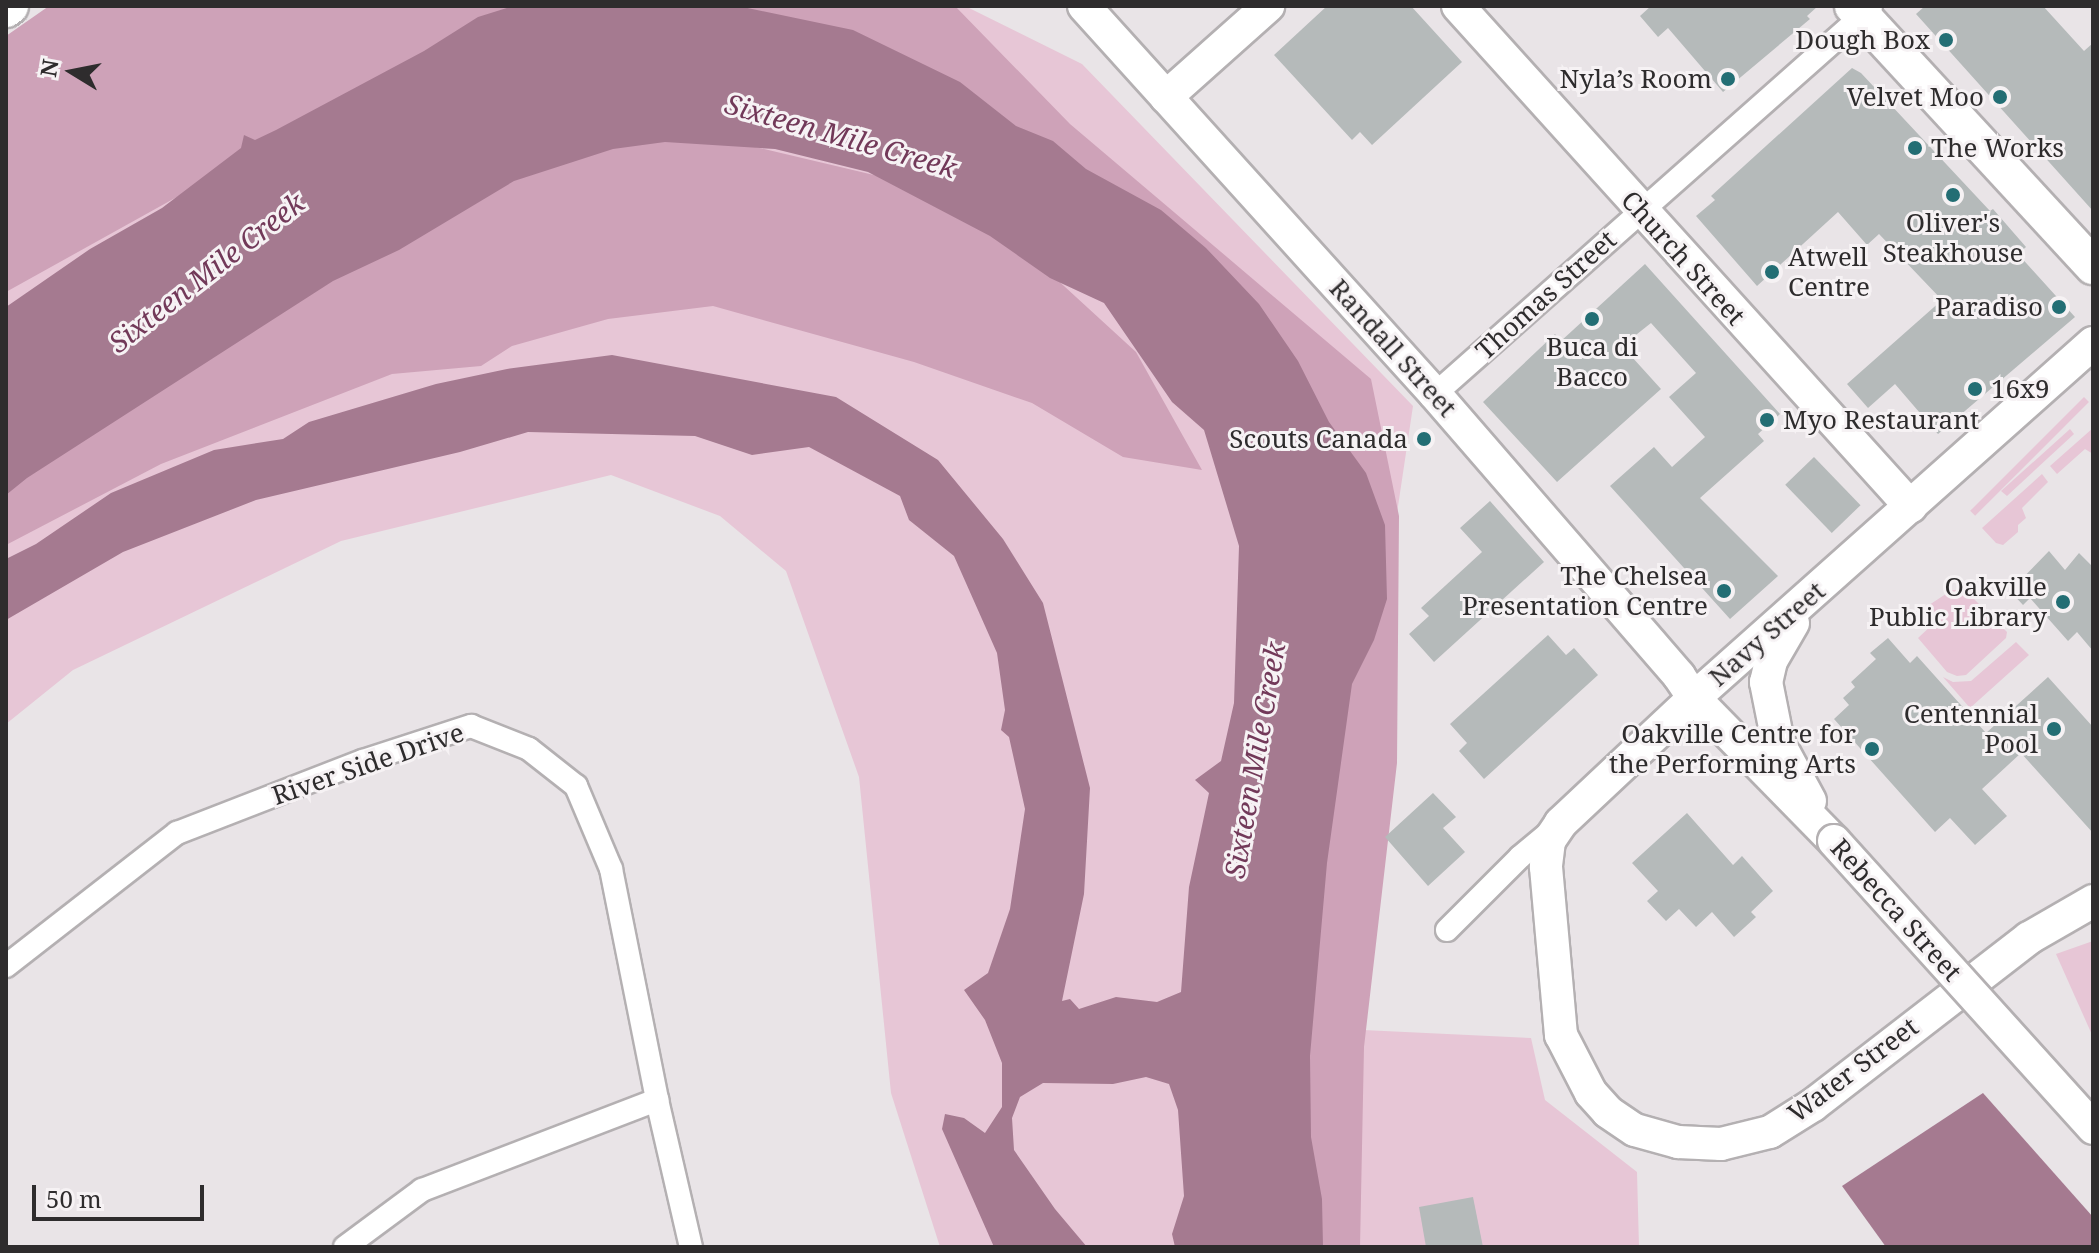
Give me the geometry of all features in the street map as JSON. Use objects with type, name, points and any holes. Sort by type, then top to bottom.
[{"type":"main road","points":[[1863,9],[2093,266]]},
{"type":"street","name":"Randall Street","points":[[1084,6],[1435,394],[1679,676],[1694,698]]},
{"type":"street","points":[[1166,97],[1268,6]]},
{"type":"street","name":"Church Street","points":[[1458,6],[1639,211],[1911,507]]},
{"type":"street","name":"Thomas Street","points":[[1435,394],[1863,9]]},
{"type":"street","name":"Navy Street","points":[[1447,930],[1520,857],[1561,823],[1694,698],[2093,343]]},
{"type":"street","points":[[1809,598],[1771,661],[1766,682],[1778,742],[1834,841]]},
{"type":"street","name":"Rebecca Street","points":[[1694,698],[1834,841],[2093,1128]]},
{"type":"street","name":"River Side Drive","points":[[6,966],[177,833],[363,761],[471,726],[529,749],[576,786],[611,869],[657,1100],[691,1247]]},
{"type":"street","name":"Water Street","points":[[1561,823],[1549,841],[1546,867],[1561,1035],[1591,1093],[1608,1112],[1635,1130],[1678,1142],[1721,1144],[1770,1132],[1813,1105],[2029,938],[2093,901]]},
{"type":"street","points":[[345,1247],[422,1190],[657,1100]]},
{"type":"shaded area","points":[[49,6],[955,6],[1070,124],[1371,379],[1399,516],[1397,763],[1364,1047],[1360,1247],[1279,1247],[1357,537],[856,67],[238,163],[6,292],[6,36]]},
{"type":"shaded area","points":[[264,6],[965,6],[1082,64],[1413,406],[1377,647],[1363,1030],[1531,1038],[1545,1100],[1637,1172],[1639,1247],[940,1247],[891,1093],[859,777],[786,571],[720,516],[611,475],[341,541],[73,670],[6,724],[6,164]]},
{"type":"shaded area","points":[[642,134],[734,142],[895,180],[977,219],[1052,275],[1136,352],[1202,470],[1123,457],[1032,403],[914,362],[713,306],[608,319],[512,346],[481,366],[392,374],[161,464],[6,545],[6,466],[471,177]]},
{"type":"shaded area","points":[[2084,397],[2089,402],[1975,516],[1970,511]]},
{"type":"shaded area","points":[[2093,428],[2093,454],[2085,449],[2057,474],[2050,466]]},
{"type":"shaded area","points":[[2070,429],[2074,434],[2007,496],[2001,491]]},
{"type":"shaded area","points":[[2042,474],[2048,482],[2022,508],[2026,518],[2018,525],[2018,532],[2003,545],[1996,543],[1982,528]]},
{"type":"shaded area","points":[[1952,590],[1966,591],[2007,632],[2006,638],[1966,675],[1957,676],[1947,672],[1918,638],[1933,624],[1929,605]]},
{"type":"shaded area","points":[[2016,642],[2029,655],[1970,708],[1943,677],[1953,682],[1971,681]]},
{"type":"shaded area","points":[[2093,941],[2093,1037],[2056,954]]},
{"type":"water","name":"Sixteen Mile Creek","points":[[513,6],[738,6],[853,30],[960,82],[1016,126],[1053,141],[1086,169],[1161,210],[1206,248],[1259,304],[1298,361],[1329,422],[1366,473],[1385,525],[1387,599],[1374,640],[1352,684],[1327,863],[1310,1056],[1311,1137],[1322,1199],[1323,1247],[1175,1247],[1172,1234],[1184,1196],[1178,1110],[1169,1084],[1146,1077],[1113,1084],[1043,1083],[1020,1097],[1012,1118],[1014,1150],[1055,1209],[1087,1247],[994,1247],[942,1129],[945,1114],[964,1118],[985,1133],[1002,1107],[1002,1063],[985,1020],[964,990],[988,973],[1010,909],[1025,809],[1009,737],[1001,730],[1005,710],[997,653],[954,556],[909,520],[900,496],[809,447],[752,455],[695,436],[528,432],[460,452],[256,500],[123,552],[6,620],[6,559],[36,544],[111,493],[214,450],[283,439],[309,422],[436,384],[507,369],[612,355],[836,397],[938,460],[1003,539],[1043,603],[1090,788],[1084,894],[1062,1001],[1070,999],[1079,1009],[1116,997],[1157,1002],[1181,992],[1189,887],[1209,793],[1195,780],[1221,761],[1234,703],[1239,546],[1204,430],[1172,402],[1104,303],[1050,278],[990,236],[868,172],[775,149],[665,142],[613,149],[514,181],[399,250],[333,281],[27,478],[6,495],[6,307],[90,249],[162,208],[241,148],[244,135],[255,140],[276,130],[424,51],[478,17]]},
{"type":"water","points":[[1983,1093],[2093,1217],[2093,1247],[1886,1247],[1842,1186]]},
{"type":"building","points":[[1327,6],[1411,6],[1462,62],[1372,145],[1360,132],[1352,140],[1274,55]]},
{"type":"building","points":[[1651,6],[1818,6],[1807,16],[1810,19],[1723,92],[1668,28],[1658,37],[1640,16]]},
{"type":"building","points":[[1925,6],[2043,6],[2084,51],[2093,43],[2093,211],[1916,14]]},
{"type":"building","points":[[1852,68],[1861,73],[1990,211],[1993,209],[2026,247],[2018,254],[2075,317],[1938,434],[1895,384],[1868,408],[1847,384],[1942,300],[1879,234],[1867,245],[1838,212],[1757,286],[1696,216],[1715,200],[1711,196]]},
{"type":"building","points":[[1645,264],[1780,414],[1758,434],[1764,441],[1700,498],[1778,576],[1730,619],[1610,486],[1654,447],[1672,467],[1705,437],[1669,397],[1696,373],[1651,323],[1622,346],[1661,389],[1557,482],[1483,402],[1555,334],[1561,341]]},
{"type":"building","points":[[1814,457],[1861,505],[1832,533],[1785,485]]},
{"type":"building","points":[[1490,501],[1544,562],[1434,662],[1409,634],[1429,616],[1421,608],[1482,552],[1460,528]]},
{"type":"building","name":"Oakville Public Library","points":[[2049,551],[2065,570],[2079,553],[2093,567],[2093,651],[2077,632],[2068,641],[2030,598],[2023,605],[2010,591]]},
{"type":"building","points":[[1548,635],[1566,655],[1574,648],[1598,675],[1484,779],[1459,751],[1467,743],[1450,724]]},
{"type":"building","points":[[1888,638],[1910,663],[1917,656],[1986,733],[2048,677],[2093,727],[2093,833],[2021,753],[1982,789],[2007,816],[1975,845],[1950,818],[1935,832],[1834,719],[1849,705],[1843,698],[1855,687],[1851,682],[1876,659],[1870,653]]},
{"type":"building","points":[[1433,793],[1456,817],[1443,828],[1465,852],[1428,886],[1385,837]]},
{"type":"building","points":[[1687,813],[1733,865],[1742,856],[1773,891],[1751,912],[1756,917],[1734,937],[1712,912],[1696,927],[1679,909],[1666,921],[1647,901],[1658,891],[1632,863]]},
{"type":"building","points":[[1473,1197],[1483,1247],[1426,1247],[1419,1207]]},
{"type":"place","name":"Dough Box","points":[[1946,40]]},
{"type":"place","name":"Nyla’s Room","points":[[1728,79]]},
{"type":"place","name":"Velvet Moo","points":[[2000,97]]},
{"type":"place","name":"The Works","points":[[1915,148]]},
{"type":"place","name":"Oliver's Steakhouse","points":[[1953,195]]},
{"type":"place","name":"Atwell Centre","points":[[1772,272]]},
{"type":"place","name":"Paradiso","points":[[2059,307]]},
{"type":"place","name":"Buca di Bacco","points":[[1592,319]]},
{"type":"place","name":"16x9","points":[[1975,389]]},
{"type":"place","name":"Myo Restaurant","points":[[1767,420]]},
{"type":"place","name":"Scouts Canada","points":[[1424,439]]},
{"type":"place","name":"The Chelsea Presentation Centre","points":[[1724,591]]},
{"type":"place","name":"Oakville Public Library","points":[[2063,602]]},
{"type":"place","name":"Centennial Pool","points":[[2054,729]]},
{"type":"place","name":"Oakville Centre for the Performing Arts","points":[[1872,749]]}]
